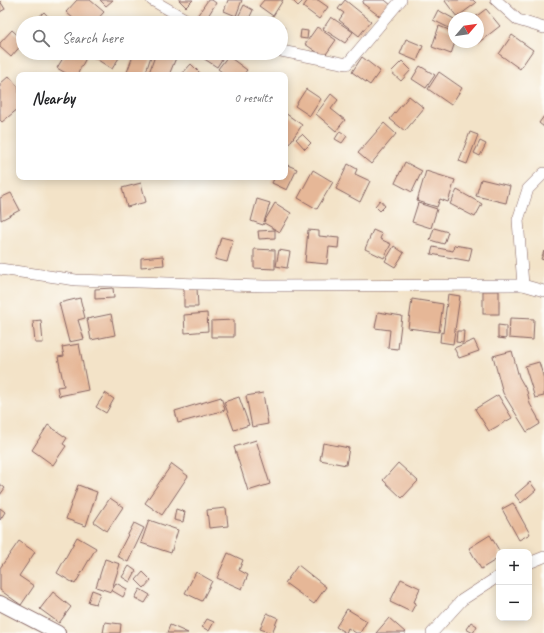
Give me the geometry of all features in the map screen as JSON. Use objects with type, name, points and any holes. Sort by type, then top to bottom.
[{"type":"street","points":[[152,0],[180,16]]},
{"type":"street","points":[[288,52],[347,64],[401,0]]},
{"type":"street","points":[[496,0],[518,20],[544,28]]},
{"type":"street","points":[[523,285],[518,220],[528,189],[544,173]]},
{"type":"street","points":[[0,270],[76,280],[264,286],[523,285],[544,291]]},
{"type":"street","points":[[532,562],[544,557]]},
{"type":"street","points":[[432,633],[462,600],[496,578]]},
{"type":"street","points":[[0,603],[58,633]]},
{"type":"building","points":[[77,0],[90,0],[104,12],[100,16],[70,16],[66,12]]},
{"type":"building","points":[[100,0],[113,0],[106,6]]},
{"type":"building","points":[[179,0],[193,0],[186,7]]},
{"type":"building","points":[[208,0],[212,0],[216,3],[208,16],[197,16]]},
{"type":"building","points":[[228,0],[242,0],[236,16],[224,11]]},
{"type":"building","points":[[264,0],[283,0],[273,16],[259,6]]},
{"type":"building","points":[[292,0],[304,0],[298,6]]},
{"type":"building","points":[[308,0],[318,0],[328,7],[319,19],[303,7]]},
{"type":"building","points":[[345,0],[371,21],[359,36],[339,20],[344,13],[338,9]]},
{"type":"building","points":[[364,0],[385,0],[392,6],[382,18],[362,3]]},
{"type":"building","points":[[473,0],[476,3],[464,12],[453,12],[445,1]]},
{"type":"building","points":[[0,1],[5,9],[0,12]]},
{"type":"building","points":[[244,5],[253,10],[250,16],[238,16]]},
{"type":"building","points":[[486,9],[500,26],[484,38],[484,12],[482,12]]},
{"type":"building","points":[[438,10],[448,16],[448,28],[433,20]]},
{"type":"building","points":[[44,12],[48,16],[40,16]]},
{"type":"building","points":[[331,17],[353,32],[345,43],[323,29]]},
{"type":"building","points":[[439,26],[448,30],[448,48],[453,48],[451,54],[432,47]]},
{"type":"building","points":[[317,27],[336,40],[324,57],[305,44]]},
{"type":"building","points":[[12,30],[16,34],[16,51],[11,57],[0,47],[0,43]]},
{"type":"building","points":[[301,30],[308,31],[307,39],[300,38]]},
{"type":"building","points":[[512,35],[533,50],[520,69],[499,54]]},
{"type":"building","points":[[406,39],[423,46],[417,61],[400,54]]},
{"type":"building","points":[[362,57],[380,71],[370,85],[352,72]]},
{"type":"building","points":[[62,60],[85,60],[79,72],[64,72],[57,68]]},
{"type":"building","points":[[98,60],[118,60],[112,69]]},
{"type":"building","points":[[131,60],[150,60],[146,72],[127,72]]},
{"type":"building","points":[[154,60],[175,60],[170,72],[149,72]]},
{"type":"building","points":[[206,60],[222,60],[217,67]]},
{"type":"building","points":[[225,60],[233,60],[247,70],[245,72],[222,72],[218,69]]},
{"type":"building","points":[[402,61],[411,70],[401,81],[391,72]]},
{"type":"building","points":[[191,64],[199,72],[184,72]]},
{"type":"building","points":[[420,66],[435,75],[426,88],[412,79]]},
{"type":"building","points":[[439,72],[462,88],[451,105],[428,89]]},
{"type":"building","points":[[9,76],[16,84],[16,110],[2,122],[0,120],[0,84]]},
{"type":"building","points":[[306,89],[321,99],[310,116],[295,106]]},
{"type":"building","points":[[331,94],[338,100],[331,109],[345,120],[336,131],[316,114]]},
{"type":"building","points":[[409,96],[424,108],[405,131],[390,119]]},
{"type":"building","points":[[288,115],[302,125],[288,146]]},
{"type":"building","points":[[544,116],[544,127],[539,123]]},
{"type":"building","points":[[384,123],[396,134],[371,164],[358,153]]},
{"type":"building","points":[[340,131],[347,136],[342,143],[335,139]]},
{"type":"building","points":[[470,132],[478,135],[467,164],[459,161]]},
{"type":"building","points":[[302,134],[311,143],[305,149],[296,139]]},
{"type":"building","points":[[480,141],[486,144],[480,156],[474,153]]},
{"type":"building","points":[[405,162],[422,171],[412,192],[395,183]]},
{"type":"building","points":[[348,164],[357,169],[355,174],[370,181],[360,202],[336,189]]},
{"type":"building","points":[[288,165],[297,169],[287,190],[272,183],[274,180],[288,180]]},
{"type":"building","points":[[313,170],[333,182],[317,209],[298,198]]},
{"type":"building","points":[[426,171],[455,180],[448,202],[440,199],[437,207],[417,201]]},
{"type":"building","points":[[481,179],[510,186],[506,203],[476,196]]},
{"type":"building","points":[[141,183],[146,202],[127,207],[122,188]]},
{"type":"building","points":[[457,190],[482,204],[475,217],[450,204]]},
{"type":"building","points":[[11,193],[20,210],[1,220],[0,198]]},
{"type":"building","points":[[257,199],[270,203],[264,222],[275,203],[291,213],[280,232],[264,223],[263,225],[251,221]]},
{"type":"building","points":[[380,200],[385,206],[380,211],[375,206]]},
{"type":"building","points":[[418,203],[437,209],[431,228],[412,222]]},
{"type":"building","points":[[434,228],[448,232],[444,244],[430,240]]},
{"type":"building","points":[[275,230],[275,238],[259,239],[258,231]]},
{"type":"building","points":[[308,230],[319,231],[319,236],[339,238],[338,248],[329,247],[327,264],[305,262]]},
{"type":"building","points":[[373,230],[382,234],[380,239],[391,244],[384,258],[365,249]]},
{"type":"building","points":[[221,237],[233,240],[227,262],[215,259]]},
{"type":"building","points":[[454,245],[472,248],[469,261],[431,254],[433,247],[453,251]]},
{"type":"building","points":[[394,246],[404,253],[395,267],[385,261]]},
{"type":"building","points":[[254,249],[275,250],[275,269],[254,268]]},
{"type":"building","points":[[279,250],[290,252],[287,268],[276,266]]},
{"type":"building","points":[[544,251],[544,260],[541,259]]},
{"type":"building","points":[[163,256],[164,265],[141,267],[141,258]]},
{"type":"building","points":[[113,288],[114,298],[95,299],[95,289]]},
{"type":"building","points":[[197,288],[198,307],[184,307],[184,289]]},
{"type":"building","points":[[483,291],[499,291],[499,314],[483,314]]},
{"type":"building","points":[[448,294],[460,296],[453,344],[440,342],[441,332],[443,333]]},
{"type":"building","points":[[80,298],[85,318],[78,320],[84,339],[69,342],[59,303]]},
{"type":"building","points":[[412,299],[443,304],[439,332],[408,328]]},
{"type":"building","points":[[378,312],[402,316],[398,349],[388,348],[390,330],[375,328]]},
{"type":"building","points":[[207,313],[208,331],[185,333],[184,315]]},
{"type":"building","points":[[111,314],[115,335],[91,340],[87,319]]},
{"type":"building","points":[[510,318],[534,319],[533,340],[509,338]]},
{"type":"building","points":[[41,320],[43,343],[35,343],[33,321]]},
{"type":"building","points":[[234,320],[234,337],[211,337],[211,321]]},
{"type":"building","points":[[498,325],[506,326],[506,339],[498,338]]},
{"type":"building","points":[[457,331],[464,331],[463,343],[456,342]]},
{"type":"building","points":[[474,340],[479,351],[459,358],[454,348]]},
{"type":"building","points":[[79,344],[88,390],[59,396],[57,387],[64,386],[58,357],[64,356],[62,347]]},
{"type":"building","points":[[512,351],[519,377],[527,391],[530,404],[540,424],[527,432],[503,393],[493,356]]},
{"type":"building","points":[[539,362],[544,379],[544,396],[535,398],[525,366]]},
{"type":"building","points":[[105,393],[114,399],[106,413],[96,407]]},
{"type":"building","points":[[263,393],[268,424],[252,427],[246,396]]},
{"type":"building","points":[[498,395],[512,418],[489,431],[475,409]]},
{"type":"building","points":[[221,397],[225,410],[178,423],[175,411]]},
{"type":"building","points":[[239,397],[249,425],[234,430],[224,402]]},
{"type":"building","points":[[48,425],[67,438],[63,444],[66,446],[53,465],[32,450]]},
{"type":"building","points":[[256,440],[270,484],[248,491],[234,447]]},
{"type":"building","points":[[323,443],[349,448],[346,465],[320,460]]},
{"type":"building","points":[[398,463],[418,481],[402,498],[383,480]]},
{"type":"building","points":[[172,464],[188,476],[162,515],[145,503]]},
{"type":"building","points":[[530,482],[536,490],[521,503],[515,495]]},
{"type":"building","points":[[0,484],[5,488],[0,495]]},
{"type":"building","points":[[78,485],[97,492],[86,526],[66,519]]},
{"type":"building","points":[[110,498],[123,507],[107,531],[94,522]]},
{"type":"building","points":[[513,503],[530,534],[519,540],[502,509]]},
{"type":"building","points":[[0,508],[5,512],[0,520]]},
{"type":"building","points":[[226,508],[228,526],[209,528],[207,510]]},
{"type":"building","points":[[176,509],[185,512],[183,522],[174,520]]},
{"type":"building","points":[[149,520],[178,530],[171,553],[141,543]]},
{"type":"building","points":[[134,523],[144,528],[128,562],[117,556]]},
{"type":"building","points":[[490,535],[498,549],[496,549],[496,560],[481,569],[469,548]]},
{"type":"building","points":[[77,537],[96,548],[75,584],[57,573]]},
{"type":"building","points":[[19,541],[35,552],[19,576],[34,586],[21,605],[0,590],[0,568]]},
{"type":"building","points":[[228,553],[243,560],[239,570],[248,575],[242,589],[217,578]]},
{"type":"building","points":[[105,559],[120,564],[111,592],[96,587]]},
{"type":"building","points":[[298,565],[326,587],[314,604],[285,583]]},
{"type":"building","points":[[129,566],[136,571],[130,582],[122,577]]},
{"type":"building","points":[[143,572],[151,580],[144,588],[136,580]]},
{"type":"building","points":[[196,572],[212,581],[202,601],[185,593]]},
{"type":"building","points":[[401,579],[420,588],[414,602],[416,603],[411,612],[390,602]]},
{"type":"building","points":[[116,583],[127,589],[123,597],[111,590]]},
{"type":"building","points":[[140,589],[150,595],[145,603],[135,598]]},
{"type":"building","points":[[92,590],[100,593],[96,604],[88,602]]},
{"type":"building","points":[[53,592],[71,607],[59,623],[40,609]]},
{"type":"building","points":[[347,609],[367,621],[360,633],[356,633],[348,628],[346,633],[336,627]]},
{"type":"building","points":[[267,613],[278,618],[272,633],[260,629]]},
{"type":"building","points":[[389,618],[406,633],[376,633]]},
{"type":"building","points":[[207,619],[214,622],[209,631],[202,627]]},
{"type":"building","points":[[105,622],[121,624],[120,633],[103,633]]},
{"type":"building","points":[[471,622],[477,626],[473,633],[466,629]]},
{"type":"building","points":[[170,625],[188,633],[167,633]]}]
